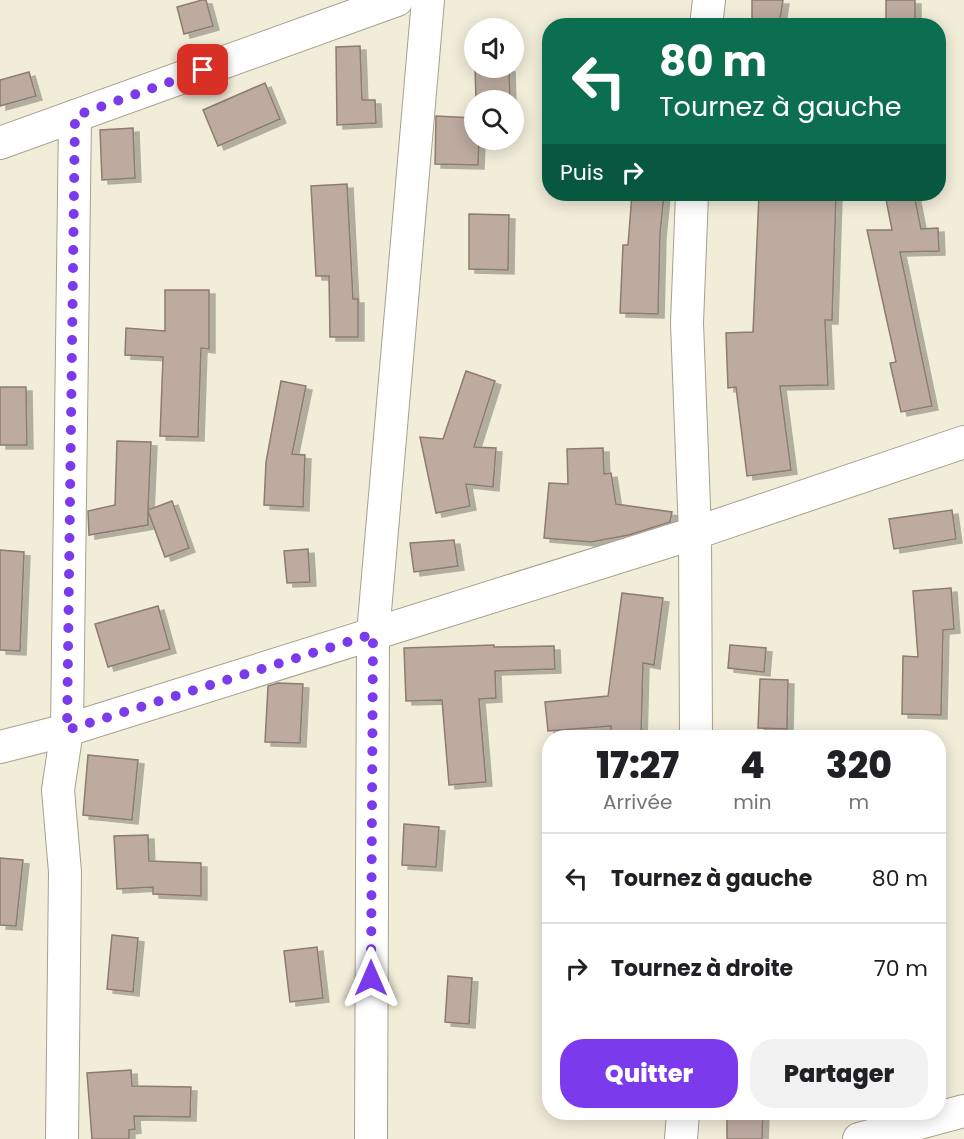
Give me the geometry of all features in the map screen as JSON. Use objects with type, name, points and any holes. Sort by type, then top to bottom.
[{"type":"street","points":[[0,143],[397,0]]},
{"type":"street","points":[[371,1139],[373,634],[428,0]]},
{"type":"street","points":[[707,18],[709,0]]},
{"type":"street","points":[[62,1139],[65,872],[58,790],[67,730],[75,116]]},
{"type":"street","points":[[692,201],[687,323],[695,533],[696,730]]},
{"type":"street","points":[[0,747],[67,730],[695,533],[964,442]]},
{"type":"street","points":[[946,1116],[964,1111]]},
{"type":"street","points":[[681,1139],[682,1120]]},
{"type":"street","points":[[859,1139],[930,1120]]},
{"type":"building","points":[[206,0],[213,26],[184,34],[177,7]]},
{"type":"building","points":[[752,0],[783,0],[780,18],[752,18]]},
{"type":"building","points":[[886,0],[915,0],[915,18],[886,18]]},
{"type":"building","points":[[360,46],[362,100],[375,100],[376,123],[337,125],[336,47]]},
{"type":"building","points":[[29,72],[36,96],[0,106],[0,80]]},
{"type":"building","points":[[475,78],[509,78],[510,90],[476,90]]},
{"type":"building","points":[[265,83],[280,119],[218,146],[203,110]]},
{"type":"building","points":[[436,116],[464,117],[464,150],[479,150],[478,165],[435,164]]},
{"type":"building","points":[[133,128],[135,178],[102,180],[100,130]]},
{"type":"building","points":[[347,184],[353,299],[358,299],[358,337],[330,337],[329,276],[316,276],[311,186]]},
{"type":"building","points":[[631,201],[663,201],[658,314],[620,313],[623,245],[628,245]]},
{"type":"building","points":[[759,201],[836,201],[832,320],[825,320],[828,385],[780,386],[791,470],[747,476],[736,387],[728,388],[726,333],[753,332]]},
{"type":"building","points":[[886,201],[915,201],[921,229],[938,228],[939,251],[900,252],[932,406],[901,412],[890,363],[896,362],[867,230],[892,230]]},
{"type":"building","points":[[469,214],[509,215],[508,270],[469,269]]},
{"type":"building","points":[[165,290],[209,290],[209,349],[201,348],[198,437],[160,436],[163,357],[125,355],[126,328],[165,331]]},
{"type":"building","points":[[466,371],[495,381],[474,447],[496,448],[493,487],[466,484],[470,506],[436,513],[420,437],[443,439]]},
{"type":"building","points":[[281,381],[306,386],[292,454],[305,455],[303,507],[264,505],[266,462]]},
{"type":"building","points":[[0,387],[26,387],[27,445],[0,445]]},
{"type":"building","points":[[117,441],[151,442],[148,510],[172,501],[189,548],[165,557],[148,511],[148,525],[89,535],[88,511],[115,505]]},
{"type":"building","points":[[603,448],[604,474],[611,473],[616,504],[672,512],[670,522],[629,535],[591,542],[544,538],[549,483],[568,484],[567,449]]},
{"type":"building","points":[[952,510],[956,539],[894,549],[889,519]]},
{"type":"building","points":[[454,540],[458,566],[414,572],[410,543]]},
{"type":"building","points":[[308,549],[310,582],[287,583],[284,551]]},
{"type":"building","points":[[0,550],[24,552],[20,651],[0,650]]},
{"type":"building","points":[[951,588],[954,629],[943,630],[941,715],[902,714],[903,656],[918,657],[913,591]]},
{"type":"building","points":[[622,593],[663,598],[654,665],[643,663],[641,730],[611,730],[611,726],[548,730],[545,702],[608,696]]},
{"type":"building","points":[[158,606],[170,649],[108,667],[95,624]]},
{"type":"building","points":[[494,645],[494,647],[554,646],[555,669],[495,671],[496,698],[479,699],[486,782],[449,785],[442,700],[406,701],[404,648]]},
{"type":"building","points":[[730,645],[766,648],[764,672],[728,668]]},
{"type":"building","points":[[760,679],[788,680],[787,729],[758,728]]},
{"type":"building","points":[[278,683],[303,684],[300,743],[265,742],[268,686]]},
{"type":"building","points":[[88,755],[138,760],[132,820],[83,815]]},
{"type":"building","points":[[404,824],[439,827],[436,867],[402,865]]},
{"type":"building","points":[[148,835],[149,861],[201,863],[201,896],[153,894],[153,887],[117,889],[114,836]]},
{"type":"building","points":[[0,858],[23,860],[16,926],[0,925]]},
{"type":"building","points":[[112,935],[138,938],[133,992],[107,989]]},
{"type":"building","points":[[317,947],[323,998],[290,1002],[284,951]]},
{"type":"building","points":[[448,976],[472,978],[469,1024],[445,1022]]},
{"type":"building","points":[[131,1070],[132,1086],[191,1087],[190,1117],[134,1116],[135,1129],[129,1130],[129,1139],[92,1139],[87,1073]]},
{"type":"building","points":[[727,1120],[763,1120],[762,1139],[727,1139]]},
{"type":"route","points":[[203,70],[75,116],[67,730],[373,634],[371,978]]}]
